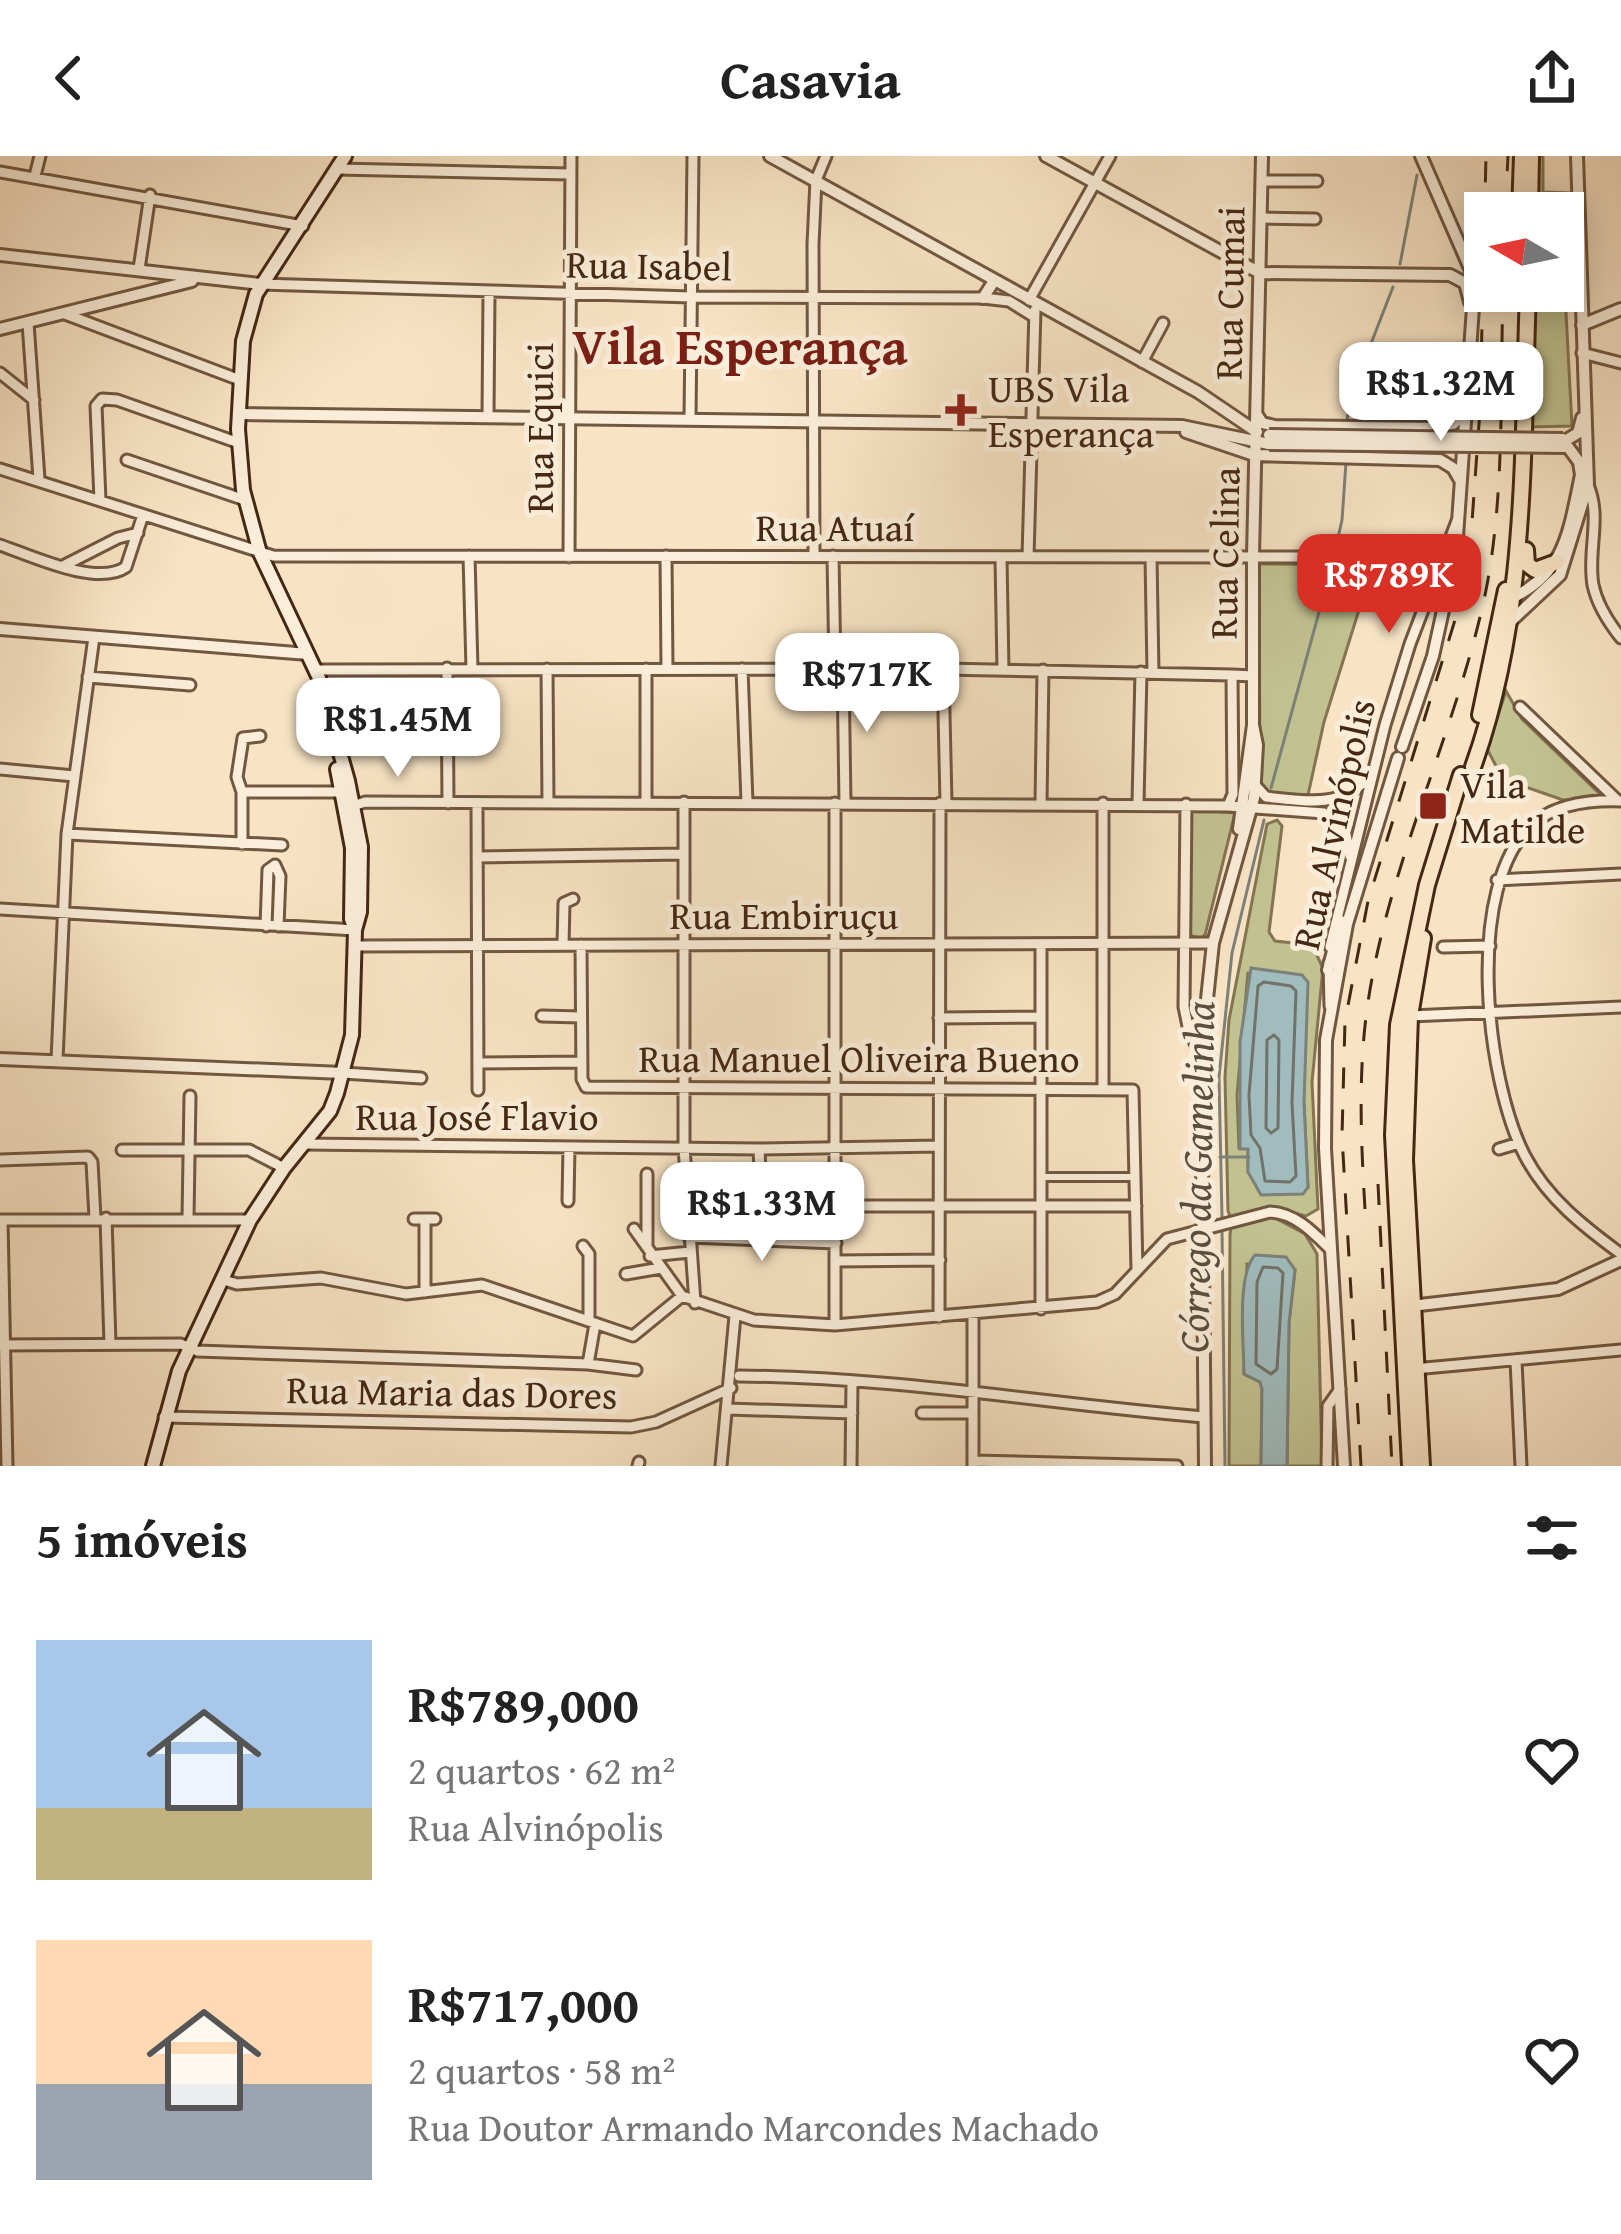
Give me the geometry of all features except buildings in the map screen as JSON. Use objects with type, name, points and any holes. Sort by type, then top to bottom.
[{"type":"highway","points":[[1521,192],[1522,156]]},
{"type":"highway","points":[[1530,192],[1531,156]]},
{"type":"highway","points":[[1422,1466],[1394,1136],[1398,1024],[1427,885],[1494,700],[1511,621],[1517,312]]},
{"type":"highway","points":[[1410,1466],[1405,1160],[1410,1016],[1428,915],[1509,600],[1522,486],[1527,312]]},
{"type":"highway","points":[[1522,486],[1527,564],[1541,570],[1557,562]]},
{"type":"main road","points":[[153,1466],[164,1417],[190,1348],[250,1220],[330,1111],[352,1035],[362,862],[315,670],[260,554],[245,500],[238,443],[245,328],[260,284],[341,163]]},
{"type":"main road","points":[[338,754],[342,792],[349,807]]},
{"type":"street","points":[[35,176],[40,156]]},
{"type":"street","name":"Rua Equici","points":[[569,557],[571,156]]},
{"type":"street","points":[[690,419],[693,156]]},
{"type":"street","points":[[770,156],[1033,307],[1142,362],[1235,416],[1261,441]]},
{"type":"street","points":[[814,556],[812,297],[816,180],[826,156]]},
{"type":"street","points":[[1046,156],[1260,273],[1450,275],[1464,282]]},
{"type":"street","points":[[1028,557],[1033,307],[1110,156]]},
{"type":"street","name":"Rua Cumai","points":[[1261,441],[1256,415],[1262,156]]},
{"type":"street","name":"Rua Alvinópolis","points":[[1421,156],[1464,255]]},
{"type":"street","points":[[1577,156],[1586,410],[1574,443],[1594,507],[1594,587],[1621,638]]},
{"type":"street","points":[[341,163],[571,174]]},
{"type":"street","points":[[0,172],[150,195],[303,226]]},
{"type":"street","points":[[1265,181],[1317,182]]},
{"type":"street","points":[[139,269],[150,195]]},
{"type":"street","points":[[1261,218],[1315,219]]},
{"type":"street","points":[[1,255],[260,284]]},
{"type":"street","points":[[0,329],[201,279]]},
{"type":"street","points":[[983,298],[994,281]]},
{"type":"street","name":"Rua Isabel","points":[[260,284],[691,297],[983,298],[1033,307]]},
{"type":"street","points":[[488,416],[489,292]]},
{"type":"street","points":[[1582,325],[1621,309]]},
{"type":"street","name":"Rua Alvinópolis","points":[[1327,1466],[1328,1406],[1340,1389],[1323,1097],[1330,1012],[1347,924],[1442,622],[1456,551],[1471,312]]},
{"type":"street","points":[[64,313],[240,380]]},
{"type":"street","points":[[28,323],[39,479]]},
{"type":"street","points":[[1142,362],[1163,323]]},
{"type":"street","points":[[1582,353],[1621,363]]},
{"type":"street","points":[[0,373],[34,400]]},
{"type":"street","points":[[100,500],[96,406],[102,398],[238,443]]},
{"type":"street","points":[[1509,600],[1546,578],[1557,562],[1581,475],[1574,443],[1586,410]]},
{"type":"street","points":[[1256,415],[1262,423],[1275,426],[1408,428],[1448,427],[1467,411]]},
{"type":"street","points":[[238,414],[1172,427],[1326,457],[1445,462],[1460,482]]},
{"type":"street","points":[[1208,431],[1235,416]]},
{"type":"street","points":[[1172,427],[1261,441],[1574,443]]},
{"type":"street","points":[[1407,458],[1413,443],[1408,428]]},
{"type":"street","name":"Rua Celina","points":[[1248,808],[1253,725],[1252,556],[1261,441]]},
{"type":"street","points":[[128,460],[245,500]]},
{"type":"street","name":"Rua Atuaí","points":[[2,467],[260,554],[1411,557]]},
{"type":"street","points":[[1511,621],[1560,575],[1588,485]]},
{"type":"street","points":[[0,545],[96,574],[119,573],[132,557],[143,515]]},
{"type":"street","name":"Rua Alvinópolis","points":[[1330,1012],[1333,929],[1371,775],[1410,644],[1459,516]]},
{"type":"street","points":[[63,566],[138,533]]},
{"type":"street","points":[[469,556],[472,669]]},
{"type":"street","points":[[666,556],[667,669]]},
{"type":"street","points":[[833,556],[840,802],[835,946],[835,1325]]},
{"type":"street","points":[[1151,557],[1153,673]]},
{"type":"street","points":[[1001,558],[1003,670]]},
{"type":"street","points":[[1610,620],[1621,628]]},
{"type":"street","points":[[0,628],[308,654]]},
{"type":"street","points":[[57,1060],[67,834],[94,637]]},
{"type":"street","points":[[447,668],[448,802]]},
{"type":"street","points":[[547,669],[548,802]]},
{"type":"street","points":[[646,669],[646,802]]},
{"type":"street","points":[[742,669],[747,802]]},
{"type":"street","points":[[939,1317],[944,669]]},
{"type":"street","points":[[315,670],[944,669],[1232,675]]},
{"type":"street","points":[[1041,803],[1043,670]]},
{"type":"street","points":[[1138,803],[1141,672]]},
{"type":"street","name":"Rua Celina","points":[[1228,806],[1233,794],[1232,675],[1253,676]]},
{"type":"street","points":[[88,677],[190,685]]},
{"type":"street","points":[[1520,707],[1619,800]]},
{"type":"street","name":"Rua Celina","points":[[1205,1466],[1201,1055],[1213,943],[1256,785],[1253,725]]},
{"type":"street","points":[[242,844],[242,792],[237,777],[243,738],[260,736]]},
{"type":"street","points":[[0,769],[74,776]]},
{"type":"street","points":[[1256,785],[1266,797],[1334,801],[1356,790],[1371,775]]},
{"type":"street","points":[[242,792],[342,792]]},
{"type":"street","points":[[1328,970],[1360,854],[1386,794]]},
{"type":"street","points":[[1406,1308],[1558,1289],[1621,1257],[1557,1202],[1520,1143],[1504,1105],[1491,1013],[1490,946],[1498,880],[1522,836],[1546,814],[1578,803],[1619,800]]},
{"type":"street","points":[[349,807],[448,802],[1228,806],[1330,816],[1345,830],[1350,856]]},
{"type":"street","points":[[684,802],[684,1147],[695,1303]]},
{"type":"street","points":[[476,803],[478,1090]]},
{"type":"street","points":[[1103,803],[1103,1088]]},
{"type":"street","points":[[1186,804],[1186,1021],[1201,1055]]},
{"type":"street","points":[[67,834],[282,845]]},
{"type":"street","points":[[477,857],[684,854]]},
{"type":"street","points":[[266,926],[268,870],[274,865],[280,876],[278,926]]},
{"type":"street","points":[[1498,880],[1621,874]]},
{"type":"street","points":[[563,945],[564,903],[573,899]]},
{"type":"street","points":[[0,909],[355,930]]},
{"type":"street","name":"Rua Embiruçu","points":[[355,946],[1213,943]]},
{"type":"street","points":[[478,1063],[581,1062],[581,945]]},
{"type":"street","points":[[1041,945],[1041,1310]]},
{"type":"street","points":[[1443,947],[1490,946]]},
{"type":"street","points":[[1410,1016],[1621,1007]]},
{"type":"street","points":[[542,1016],[581,1017]]},
{"type":"street","points":[[939,1018],[1041,1017]]},
{"type":"street","points":[[0,1059],[421,1078]]},
{"type":"street","name":"Rua Manuel Oliveira Bueno","points":[[581,1062],[585,1086],[1133,1090],[1136,1177]]},
{"type":"street","points":[[188,1218],[190,1096]]},
{"type":"street","points":[[1498,1149],[1520,1143]]},
{"type":"street","name":"Rua José Flavio","points":[[303,1144],[939,1146]]},
{"type":"street","points":[[568,1201],[569,1147]]},
{"type":"street","points":[[759,1149],[763,1215]]},
{"type":"street","points":[[122,1150],[249,1150],[284,1168]]},
{"type":"street","points":[[0,1160],[88,1157],[92,1162],[110,1344]]},
{"type":"street","points":[[647,1174],[648,1254]]},
{"type":"street","points":[[1041,1177],[1136,1177],[1137,1271]]},
{"type":"street","points":[[837,1206],[1136,1206]]},
{"type":"street","points":[[1305,1226],[1328,1209]]},
{"type":"street","points":[[634,1229],[682,1296],[695,1303],[735,1316],[835,1325],[1041,1310],[1110,1298],[1167,1239],[1270,1212],[1286,1214],[1330,1249]]},
{"type":"street","points":[[424,1219],[425,1292]]},
{"type":"street","points":[[7,1466],[1,1220],[250,1220]]},
{"type":"street","points":[[689,1238],[836,1244]]},
{"type":"street","points":[[583,1246],[589,1254],[592,1323],[588,1364]]},
{"type":"street","points":[[648,1254],[690,1252]]},
{"type":"street","points":[[836,1261],[940,1260]]},
{"type":"street","points":[[626,1274],[661,1268]]},
{"type":"street","points":[[224,1280],[321,1278],[391,1294],[494,1287],[638,1336],[682,1296]]},
{"type":"street","points":[[973,1315],[973,1464],[1177,1466]]},
{"type":"street","points":[[721,1466],[735,1316]]},
{"type":"street","points":[[2,1345],[181,1344],[197,1351],[588,1364],[637,1370]]},
{"type":"street","points":[[1414,1369],[1621,1350]]},
{"type":"street","points":[[1516,1361],[1521,1466]]},
{"type":"street","points":[[739,1376],[974,1391],[1204,1417]]},
{"type":"street","points":[[851,1466],[852,1382]]},
{"type":"street","name":"Rua Maria das Dores","points":[[164,1417],[631,1427],[656,1422],[730,1388]]},
{"type":"street","points":[[1340,1389],[1344,1466]]},
{"type":"street","points":[[728,1409],[852,1413]]},
{"type":"street","points":[[922,1413],[973,1413]]},
{"type":"street","points":[[143,1466],[153,1466]]},
{"type":"green space","points":[[1536,156],[1543,156],[1543,192],[1534,192]]},
{"type":"green space","points":[[1531,312],[1566,312],[1572,426],[1529,427]]},
{"type":"green space","points":[[1259,564],[1373,565],[1324,722],[1308,795],[1260,789]]},
{"type":"green space","points":[[1506,691],[1522,719],[1604,798],[1563,800],[1503,779],[1487,749]]},
{"type":"green space","points":[[1190,809],[1235,813],[1201,938],[1187,935]]},
{"type":"green space","points":[[1277,820],[1282,826],[1269,932],[1275,941],[1312,945],[1323,968],[1312,1082],[1318,1209],[1306,1216],[1270,1207],[1231,1218],[1225,1077],[1229,1020],[1267,824]],"holes":[[[1248,972],[1304,1103],[1308,1187],[1248,1172],[1248,1148],[1239,1148],[1237,1095]]]},
{"type":"green space","points":[[1273,1217],[1305,1234],[1317,1254],[1322,1466],[1287,1466],[1289,1322],[1295,1270],[1247,1264],[1244,1374],[1260,1382],[1262,1389],[1261,1466],[1229,1466],[1231,1228]]},
{"type":"water","points":[[1251,968],[1302,975],[1308,982],[1304,1103],[1308,1187],[1303,1194],[1261,1195],[1248,1172],[1248,1149],[1240,1149],[1240,1042]]},
{"type":"water","points":[[1255,1255],[1286,1257],[1295,1270],[1289,1323],[1287,1466],[1261,1466],[1262,1389],[1260,1382],[1244,1374],[1243,1294]]},
{"type":"waterway","name":"Córrego da Gamelinha","points":[[1400,264],[1417,175]]},
{"type":"waterway","name":"Córrego da Gamelinha","points":[[1347,420],[1351,395],[1393,287]]},
{"type":"waterway","name":"Córrego da Gamelinha","points":[[1335,551],[1347,448]]},
{"type":"waterway","name":"Córrego da Gamelinha","points":[[1271,788],[1333,561]]},
{"type":"waterway","name":"Córrego da Gamelinha","points":[[1222,1218],[1219,1077],[1232,953],[1264,820]]},
{"type":"waterway","points":[[1220,1157],[1249,1157]]},
{"type":"waterway","name":"Córrego da Gamelinha","points":[[1222,1228],[1225,1466]]},
{"type":"railway","points":[[1361,1466],[1342,1136],[1345,1021],[1368,901],[1468,578],[1480,410],[1486,156]]},
{"type":"railway","points":[[1506,192],[1508,156]]},
{"type":"railway","points":[[1365,1209],[1362,1059],[1367,1009],[1390,903],[1458,695],[1486,590],[1499,479],[1503,312]]},
{"type":"railway","points":[[1378,1184],[1392,1466]]},
{"type":"place","name":"UBS Vila Esperança","points":[[961,410]]},
{"type":"place","name":"Vila Matilde","points":[[1433,806]]},
{"type":"district","name":"Vila Esperança","points":[[740,346]]}]
